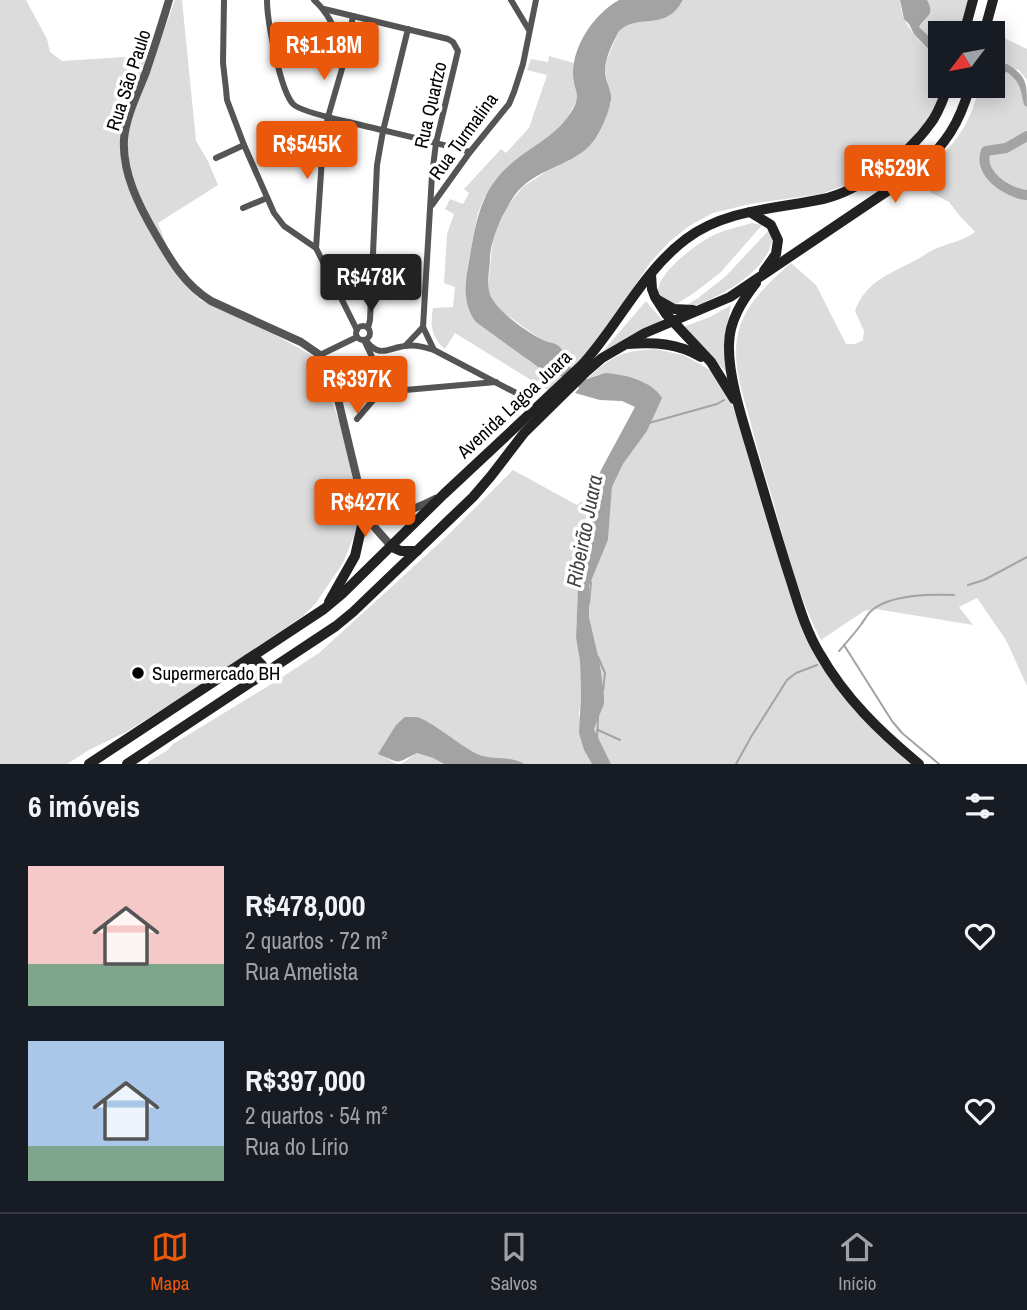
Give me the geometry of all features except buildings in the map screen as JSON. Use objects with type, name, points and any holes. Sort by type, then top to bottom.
[{"type":"main road","points":[[967,21],[973,0]]},
{"type":"main road","points":[[987,21],[993,0]]},
{"type":"main road","name":"Avenida Lagoa Juara","points":[[89,764],[324,609],[392,547],[444,494],[584,368],[651,274],[678,246],[705,227],[725,218],[837,195],[902,155],[932,122],[944,98]]},
{"type":"main road","name":"Avenida Lagoa Juara","points":[[584,368],[624,344],[730,297],[917,171],[937,151],[954,128],[966,98]]},
{"type":"main road","points":[[750,212],[771,225],[778,240],[776,254],[743,300],[733,321],[729,361],[772,519],[806,627],[820,655],[874,725],[919,764]]},
{"type":"main road","points":[[651,274],[655,298],[672,321],[711,362],[740,409]]},
{"type":"main road","points":[[655,298],[674,309],[700,310]]},
{"type":"main road","points":[[624,344],[666,344],[694,352],[711,362]]},
{"type":"main road","name":"Avenida Lagoa Juara","points":[[127,764],[336,626],[353,612],[483,486],[559,392]]},
{"type":"main road","points":[[324,609],[355,556],[365,513]]},
{"type":"main road","points":[[392,547],[401,551],[417,551]]},
{"type":"main road","points":[[233,695],[262,672],[259,660],[248,659]]},
{"type":"street","name":"Rua São Paulo","points":[[169,0],[126,124],[124,155],[132,189],[172,262],[198,293],[301,342],[320,355]]},
{"type":"street","points":[[224,0],[223,63],[226,89],[244,145],[274,213],[284,226],[316,248]]},
{"type":"street","points":[[267,0],[273,47],[287,94],[297,108],[470,152]]},
{"type":"street","points":[[314,0],[324,9],[346,55]]},
{"type":"street","points":[[511,0],[529,30]]},
{"type":"street","name":"Rua Turmalina","points":[[431,206],[509,104],[523,64],[536,0]]},
{"type":"street","points":[[324,9],[408,29],[377,165],[368,328],[370,333],[365,340]]},
{"type":"street","points":[[353,16],[346,55],[328,117],[316,248],[357,333],[373,349],[384,352],[406,345],[434,350],[520,395]]},
{"type":"street","name":"Rua Quartzo","points":[[408,29],[448,39],[458,51],[436,143],[423,327]]},
{"type":"street","points":[[216,158],[244,145]]},
{"type":"street","points":[[243,208],[267,198]]},
{"type":"street","points":[[368,328],[363,326],[357,333],[320,355],[337,395],[365,513],[392,547]]},
{"type":"street","points":[[406,345],[423,327],[434,350]]},
{"type":"street","points":[[365,340],[377,369],[387,384],[397,389],[498,382]]},
{"type":"street","points":[[377,369],[384,352]]},
{"type":"street","points":[[469,385],[476,371]]},
{"type":"street","points":[[357,419],[387,384]]},
{"type":"street","points":[[360,488],[376,504],[400,513],[418,509],[444,494]]},
{"type":"shaded area","points":[[0,0],[26,0],[47,39],[50,52],[62,61],[155,55],[175,0],[182,0],[196,141],[218,185],[158,223],[178,275],[200,300],[268,331],[315,357],[343,431],[359,511],[354,536],[343,563],[316,603],[303,616],[126,732],[67,764],[0,764]]},
{"type":"shaded area","points":[[619,0],[683,0],[668,16],[635,23],[619,31],[605,66],[611,96],[610,105],[597,136],[582,152],[519,189],[502,217],[491,252],[488,285],[493,300],[520,325],[560,347],[564,362],[572,369],[565,378],[538,367],[476,322],[468,308],[466,277],[478,217],[488,192],[505,169],[555,131],[573,109],[577,99],[573,79],[574,63],[581,42],[601,13]]},
{"type":"shaded area","points":[[683,0],[900,0],[907,24],[928,48],[928,98],[940,98],[926,123],[904,148],[848,184],[821,194],[750,204],[713,213],[689,226],[669,242],[650,263],[595,346],[572,369],[564,363],[563,353],[494,304],[488,288],[493,237],[508,205],[523,187],[569,160],[598,135],[611,104],[606,61],[619,31],[626,25],[681,4]]},
{"type":"shaded area","points":[[900,0],[927,0],[931,9],[919,27],[928,36],[928,49],[914,34],[904,19]]},
{"type":"shaded area","points":[[927,0],[968,0],[962,21],[928,21],[928,36],[919,27],[931,12]]},
{"type":"shaded area","points":[[1005,38],[1027,49],[1027,80],[1019,70],[1005,67]]},
{"type":"shaded area","points":[[549,56],[574,63],[573,80],[578,94],[577,100],[566,120],[549,137],[517,159],[484,198],[478,213],[467,270],[466,299],[529,361],[565,378],[549,391],[455,333],[445,349],[434,335],[432,320],[433,308],[453,307],[455,287],[444,283],[447,234],[454,214],[445,209],[450,199],[463,204],[469,193],[464,189],[501,149],[506,153],[529,128],[547,75],[527,70],[531,59],[548,62]]},
{"type":"shaded area","points":[[1007,64],[1022,77],[1026,86],[1027,107],[1015,80],[1005,73]]},
{"type":"shaded area","points":[[1005,73],[1017,83],[1027,107],[1027,686],[1006,640],[977,598],[959,607],[973,625],[876,609],[864,611],[821,640],[792,568],[744,398],[736,359],[737,339],[744,317],[765,288],[791,263],[816,285],[846,344],[855,344],[863,340],[864,331],[855,311],[872,285],[932,250],[975,232],[949,202],[930,192],[918,176],[958,137],[971,114],[976,98],[1005,98]]},
{"type":"shaded area","points":[[752,223],[762,225],[721,272],[670,308],[662,301],[658,291],[660,284],[678,260],[710,237]]},
{"type":"shaded area","points":[[768,231],[773,238],[769,251],[752,273],[716,297],[679,310],[725,277]]},
{"type":"shaded area","points":[[646,301],[662,320],[603,351]]},
{"type":"shaded area","points":[[731,305],[724,340],[727,373],[683,327],[710,317]]},
{"type":"shaded area","points":[[655,349],[683,355],[700,364],[714,373],[729,395],[791,592],[833,679],[913,764],[611,764],[594,729],[604,704],[604,695],[589,617],[589,586],[608,540],[612,487],[623,464],[652,420],[648,385],[625,376],[610,374],[587,379],[618,356]]},
{"type":"shaded area","points":[[605,373],[637,379],[652,387],[662,398],[647,431],[623,464],[612,487],[608,540],[589,586],[589,617],[604,695],[604,704],[594,729],[611,764],[592,764],[579,733],[580,661],[576,638],[578,587],[583,569],[591,494],[635,407],[622,401],[600,400],[575,393],[584,380]]},
{"type":"shaded area","points":[[513,470],[577,505],[591,494],[583,569],[578,587],[576,638],[580,661],[579,714],[584,750],[592,764],[524,764],[512,760],[490,759],[470,751],[440,731],[379,754],[397,764],[148,764],[173,744],[319,653],[446,537]]},
{"type":"shaded area","points":[[405,717],[422,719],[477,754],[524,764],[444,764],[417,753],[398,761],[378,754],[396,725]]},
{"type":"shaded area","points":[[417,753],[433,758],[444,764],[401,764]]},
{"type":"waterway","points":[[1027,136],[1006,148],[986,151],[984,159],[996,181],[1011,191],[1027,195]]},
{"type":"waterway","points":[[649,423],[724,400]]},
{"type":"waterway","points":[[968,585],[984,580],[1027,557]]},
{"type":"waterway","name":"Ribeirão Juara","points":[[589,604],[591,582]]},
{"type":"waterway","points":[[839,651],[878,606],[910,596],[954,595]]},
{"type":"waterway","points":[[844,645],[892,721],[902,733],[939,764]]},
{"type":"waterway","name":"Ribeirão Juara","points":[[598,657],[605,673],[603,691]]},
{"type":"waterway","points":[[736,764],[787,680],[796,673],[817,665]]},
{"type":"waterway","name":"Ribeirão Juara","points":[[597,740],[598,717]]},
{"type":"waterway","points":[[598,730],[620,740]]},
{"type":"place","name":"Supermercado BH","points":[[138,673]]}]
